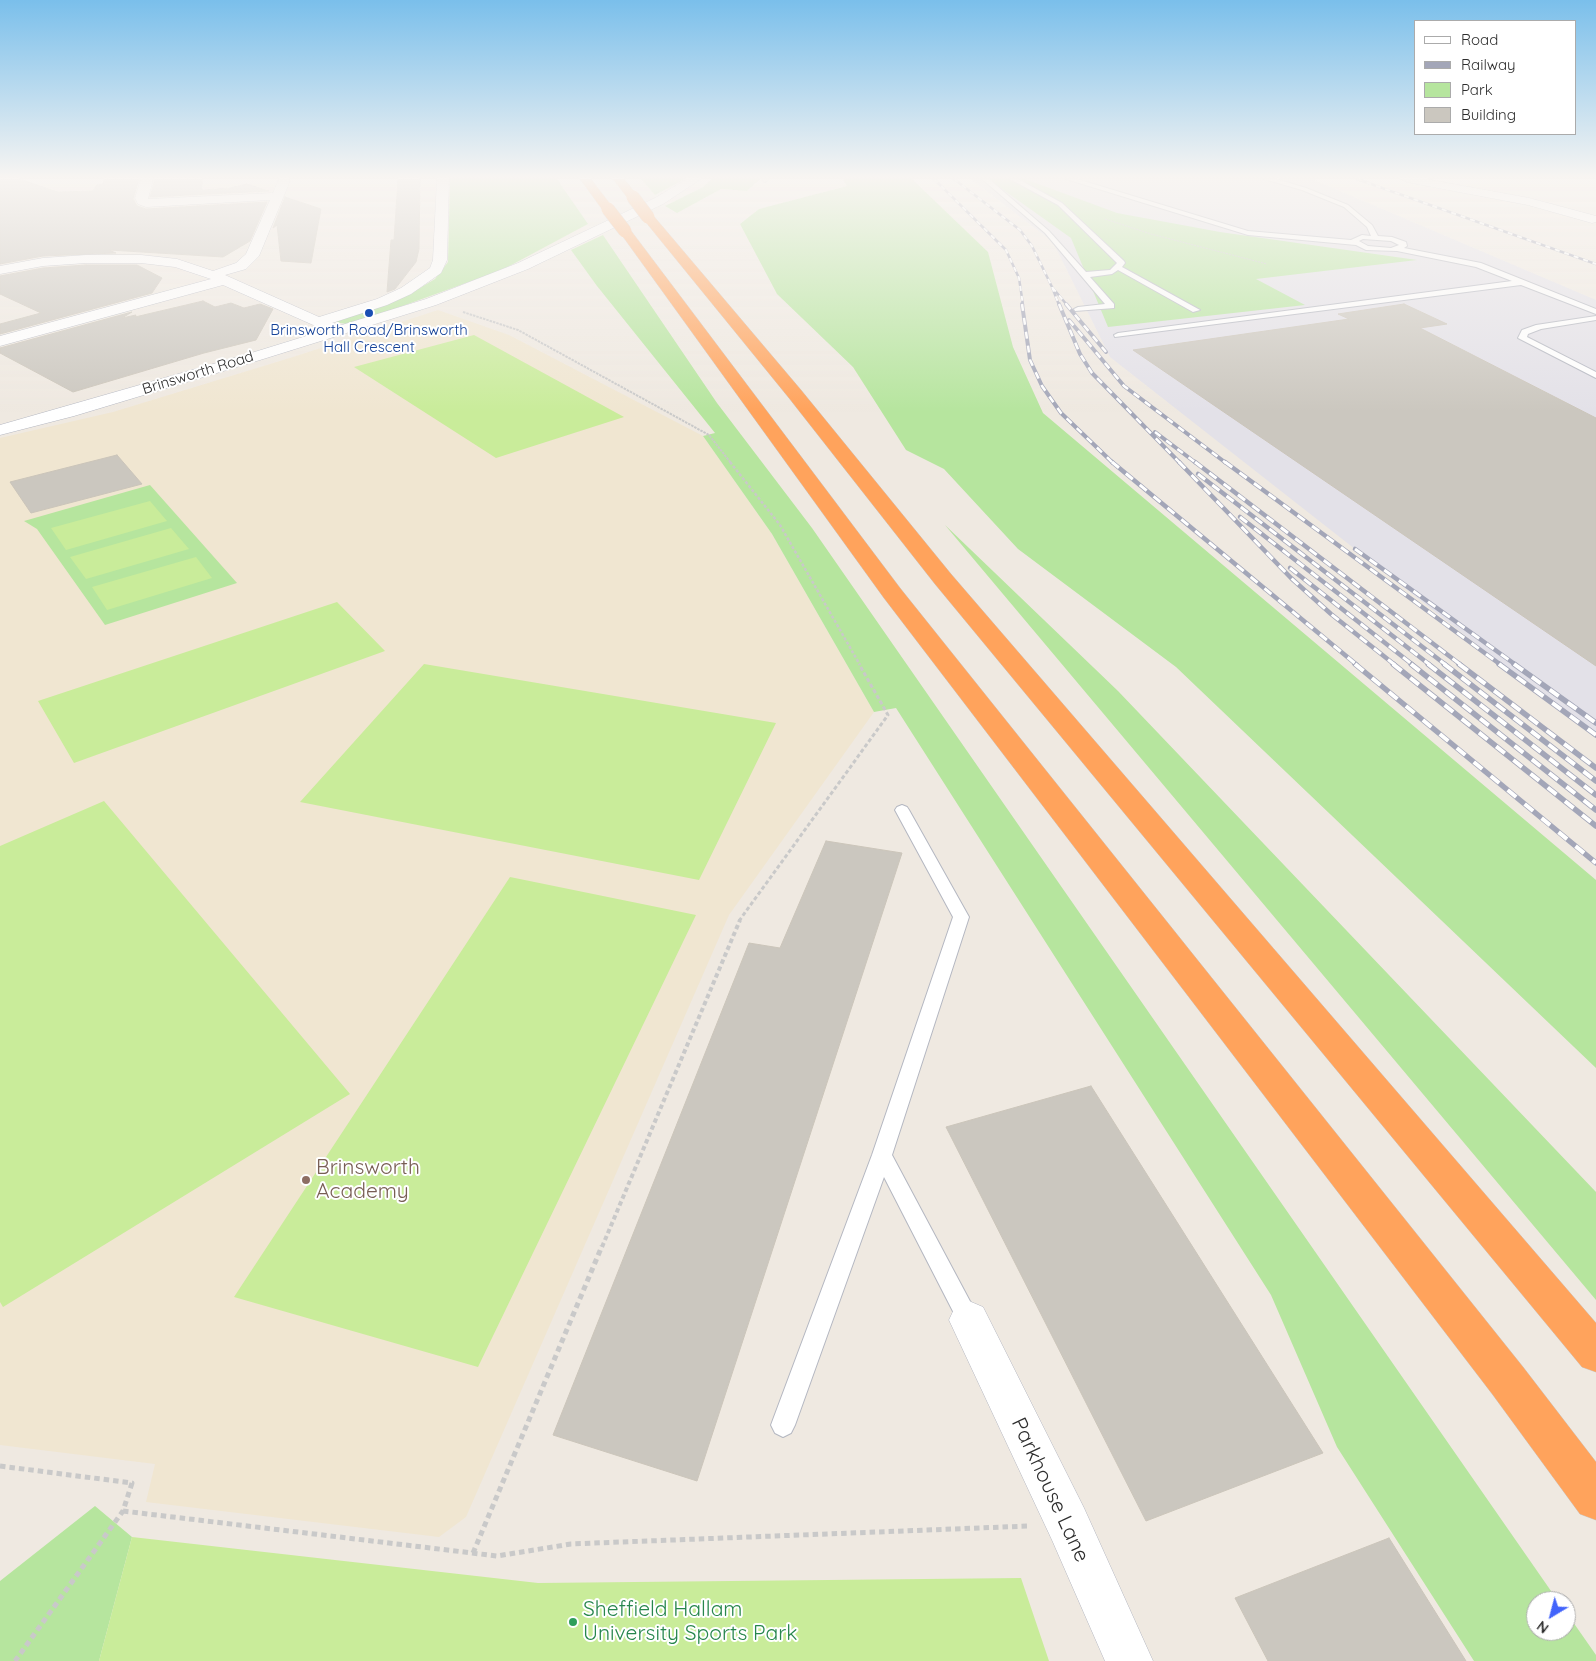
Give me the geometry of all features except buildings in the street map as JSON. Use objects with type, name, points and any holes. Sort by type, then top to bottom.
[{"type":"highway","points":[[644,257],[892,593],[1502,1374],[1596,1498]]},
{"type":"highway","points":[[682,257],[944,579],[1596,1353]]},
{"type":"street","points":[[0,341],[218,278],[241,266],[251,257]]},
{"type":"street","points":[[320,322],[382,302],[406,291],[436,270],[440,257]]},
{"type":"street","name":"Brinsworth Road","points":[[0,430],[105,401],[431,302],[543,257]]},
{"type":"street","points":[[0,270],[43,262],[114,258],[177,263],[218,278],[338,331]]},
{"type":"street","name":"Parkhouse Lane","points":[[969,1320],[1068,1524],[1129,1661]]},
{"type":"lane","points":[[1069,257],[1111,306],[1078,309]]},
{"type":"lane","points":[[1084,275],[1112,272],[1121,263],[1114,257]]},
{"type":"lane","points":[[1436,257],[1478,265],[1596,312]]},
{"type":"lane","points":[[1117,268],[1196,310]]},
{"type":"lane","points":[[1118,335],[1524,282]]},
{"type":"lane","points":[[1596,318],[1539,327],[1525,332],[1522,338],[1596,374]]},
{"type":"lane","points":[[783,1425],[882,1155],[961,917],[902,810]]},
{"type":"lane","points":[[882,1155],[969,1320]]},
{"type":"path","points":[[1238,257],[1267,264]]},
{"type":"path","points":[[431,302],[518,330],[709,435],[780,525],[888,715],[740,920],[473,1553]]},
{"type":"path","points":[[0,1466],[132,1483],[124,1511],[15,1661]]},
{"type":"path","points":[[124,1511],[498,1556],[571,1544],[1068,1524]]},
{"type":"shaded area","points":[[1060,257],[1494,257],[1596,300],[1596,738],[1110,357]]},
{"type":"shaded area","name":"Brinsworth Academy","points":[[438,310],[509,335],[703,436],[772,534],[874,712],[729,915],[466,1517],[439,1537],[146,1502],[155,1464],[0,1445],[0,438],[113,412]]},
{"type":"green space","points":[[448,257],[527,257],[502,270],[386,312],[346,324],[335,322],[413,292],[435,279],[448,262]]},
{"type":"green space","points":[[576,257],[618,257],[717,403],[812,528],[1551,1591],[1526,1591],[1526,1641],[1576,1641],[1576,1626],[1596,1655],[1596,1661],[1474,1661],[1337,1447],[1271,1295],[896,708],[874,712],[772,534],[703,436],[715,433],[597,286]]},
{"type":"green space","points":[[757,257],[989,257],[1013,347],[1043,413],[1596,880],[1596,1068],[1176,667],[1018,549],[944,469],[906,450],[853,367],[777,294]]},
{"type":"green space","points":[[1079,257],[1392,257],[1417,260],[1256,279],[1305,305],[1108,327]]},
{"type":"green space","points":[[474,335],[624,417],[496,458],[354,367]]},
{"type":"green space","points":[[150,485],[237,583],[105,625],[37,529],[24,521]]},
{"type":"green space","points":[[150,501],[167,521],[66,550],[51,528]]},
{"type":"green space","points":[[945,525],[1118,691],[1596,1192],[1596,1300]]},
{"type":"green space","points":[[171,528],[189,549],[86,579],[70,557]]},
{"type":"green space","points":[[196,557],[212,578],[107,610],[92,587]]},
{"type":"green space","points":[[337,602],[385,651],[74,763],[38,701]]},
{"type":"green space","points":[[424,664],[776,723],[699,880],[300,802]]},
{"type":"green space","points":[[104,801],[350,1094],[3,1307],[0,1302],[0,846]]},
{"type":"green space","points":[[510,877],[696,915],[478,1367],[234,1297]]},
{"type":"green space","points":[[95,1506],[132,1537],[99,1661],[0,1661],[0,1581]]},
{"type":"green space","name":"Sheffield Hallam University Sports Park","points":[[132,1537],[538,1583],[1021,1578],[1049,1661],[99,1661]]},
{"type":"railway","points":[[1009,257],[1019,278],[1023,305]]},
{"type":"railway","points":[[1037,257],[1052,287]]},
{"type":"railway","points":[[1575,257],[1596,264]]},
{"type":"railway","points":[[1052,287],[1067,305]]},
{"type":"railway","points":[[1052,287],[1059,305]]},
{"type":"railway","points":[[1022,304],[1030,360],[1042,386],[1061,413],[1113,463]]},
{"type":"railway","points":[[1059,304],[1080,354],[1092,373],[1180,463]]},
{"type":"railway","points":[[1066,304],[1106,352]]},
{"type":"railway","points":[[1069,320],[1124,386],[1226,463]]},
{"type":"railway","points":[[1155,432],[1196,463]]},
{"type":"railway","points":[[1112,462],[1357,665]]},
{"type":"railway","points":[[1179,462],[1291,578],[1331,614],[1395,665]]},
{"type":"railway","points":[[1195,462],[1461,665]]},
{"type":"railway","points":[[1225,462],[1501,665]]},
{"type":"railway","points":[[1198,474],[1446,665]]},
{"type":"railway","points":[[1240,517],[1430,665]]},
{"type":"railway","points":[[1355,549],[1516,665]]},
{"type":"railway","points":[[1290,568],[1413,665]]},
{"type":"railway","points":[[1355,664],[1596,863]]},
{"type":"railway","points":[[1393,664],[1596,826]]},
{"type":"railway","points":[[1411,664],[1596,810]]},
{"type":"railway","points":[[1428,664],[1596,795]]},
{"type":"railway","points":[[1444,664],[1596,781]]},
{"type":"railway","points":[[1459,664],[1596,768]]},
{"type":"railway","points":[[1499,664],[1596,735]]},
{"type":"railway","points":[[1514,664],[1596,723]]},
{"type":"place","name":"Brinsworth Road/Brinsworth Hall Crescent","points":[[369,313]]},
{"type":"place","name":"Brinsworth Academy","points":[[306,1180]]},
{"type":"place","name":"Sheffield Hallam University Sports Park","points":[[573,1622]]}]
